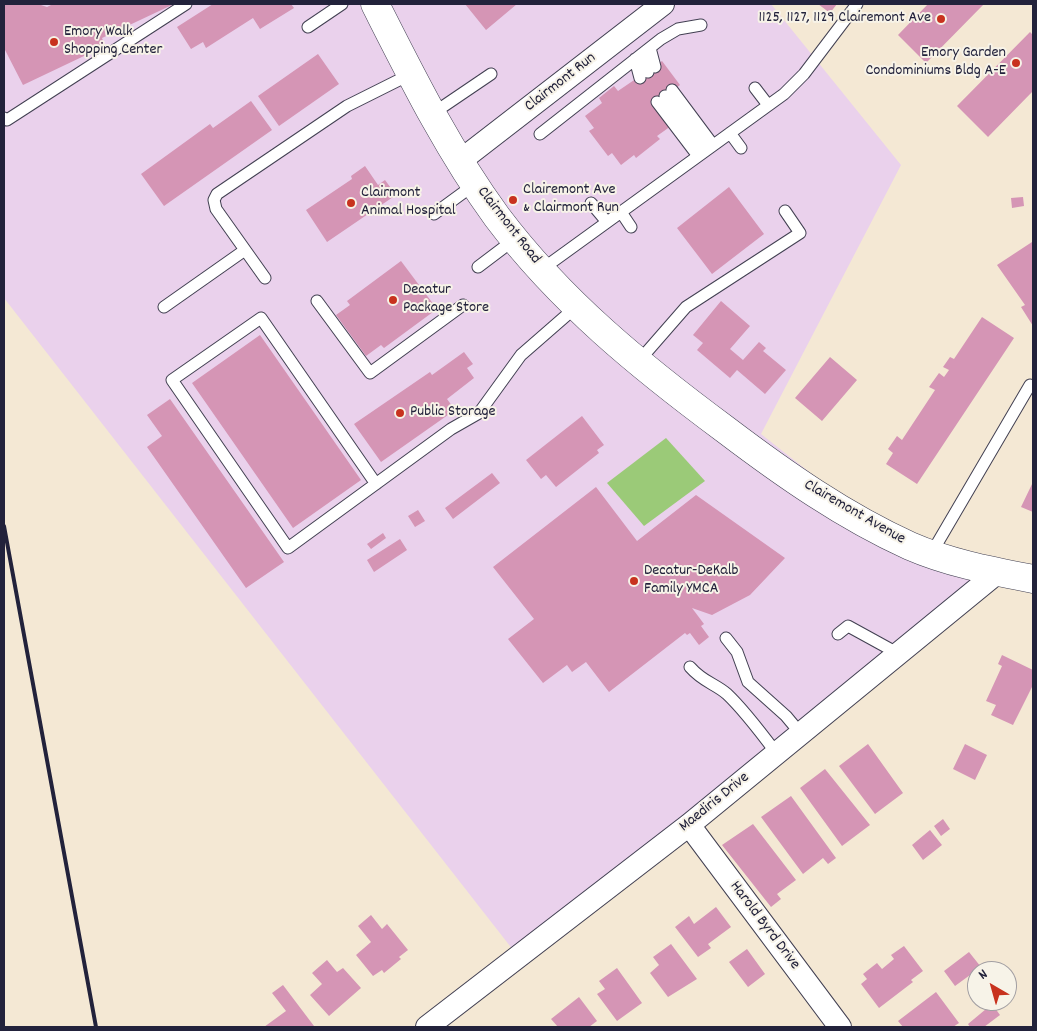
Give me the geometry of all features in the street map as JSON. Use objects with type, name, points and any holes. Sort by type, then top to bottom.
[{"type":"main road","name":"Clairmont Road","points":[[375,4],[432,114],[475,184],[515,239],[576,307],[638,363],[694,406]]},
{"type":"main road","name":"Clairemont Avenue","points":[[694,406],[770,463],[836,506],[875,528],[931,554],[998,572],[1033,578]]},
{"type":"street","name":"Clairmont Run","points":[[460,161],[663,4]]},
{"type":"street","name":"Maediris Drive","points":[[427,1027],[689,825],[998,572]]},
{"type":"street","name":"Harold Byrd Drive","points":[[689,825],[840,1027]]},
{"type":"lane","points":[[4,118],[7,120],[186,4]]},
{"type":"lane","points":[[308,26],[342,4]]},
{"type":"lane","points":[[541,270],[768,105],[804,74],[856,4]]},
{"type":"lane","points":[[540,134],[642,54],[678,29],[701,25]]},
{"type":"lane","points":[[642,54],[648,72],[642,54]]},
{"type":"lane","points":[[264,278],[214,206],[217,194],[347,106],[411,74]]},
{"type":"lane","points":[[432,114],[491,74]]},
{"type":"lane","points":[[755,88],[768,105]]},
{"type":"lane","points":[[705,151],[665,96],[705,151]]},
{"type":"lane","points":[[730,133],[742,148]]},
{"type":"lane","points":[[434,214],[475,184]]},
{"type":"lane","points":[[591,203],[607,222]]},
{"type":"lane","points":[[638,363],[686,307],[800,233],[785,211]]},
{"type":"lane","points":[[621,212],[631,226]]},
{"type":"lane","points":[[478,267],[515,239]]},
{"type":"lane","points":[[164,308],[245,250]]},
{"type":"lane","points":[[317,301],[370,373],[463,304]]},
{"type":"lane","points":[[376,484],[261,318],[172,380],[288,548],[376,484],[451,429],[478,413],[521,355],[576,307]]},
{"type":"lane","points":[[931,554],[1030,385]]},
{"type":"lane","points":[[838,634],[848,626],[899,654]]},
{"type":"lane","points":[[726,638],[737,652],[748,682],[786,716],[801,734]]},
{"type":"lane","points":[[690,666],[702,680],[728,696],[762,734],[776,754]]},
{"type":"shaded area","points":[[4,4],[771,4],[901,165],[761,434],[866,517],[998,572],[524,964],[4,298]]},
{"type":"green space","points":[[666,438],[705,481],[644,526],[607,483]]},
{"type":"building","name":"Emory Walk Shopping Center","points":[[4,4],[38,4],[47,7],[53,4],[174,4],[102,38],[105,46],[23,85],[4,48]]},
{"type":"building","points":[[213,4],[291,4],[294,8],[260,29],[253,18],[206,48],[203,42],[191,49],[177,27]]},
{"type":"building","points":[[465,4],[517,4],[486,30]]},
{"type":"building","points":[[818,4],[837,4],[830,13]]},
{"type":"building","name":"1125, 1127, 1129 Clairemont Ave","points":[[928,4],[984,4],[926,63],[898,35]]},
{"type":"building","name":"Emory Garden Condominiums Bldg A-E","points":[[1030,32],[1033,35],[1033,91],[988,137],[957,106]]},
{"type":"building","points":[[318,54],[339,84],[279,126],[258,96]]},
{"type":"building","points":[[662,61],[680,85],[654,104],[671,126],[657,136],[660,139],[636,158],[634,155],[621,165],[612,153],[608,156],[589,131],[594,128],[585,116],[602,103],[599,98],[614,86],[618,91]]},
{"type":"building","points":[[251,101],[272,130],[164,206],[141,174],[210,124],[213,128]]},
{"type":"building","name":"Clairmont Animal Hospital","points":[[365,166],[378,185],[385,180],[396,195],[327,242],[306,210],[352,179],[351,176]]},
{"type":"building","points":[[729,187],[764,234],[712,274],[677,228]]},
{"type":"building","points":[[1023,197],[1024,206],[1012,208],[1011,198]]},
{"type":"building","points":[[1032,242],[1033,326],[1021,307],[1025,305],[997,265]]},
{"type":"building","points":[[401,261],[437,309],[384,348],[381,345],[366,356],[336,315],[350,305],[347,301]]},
{"type":"building","points":[[721,301],[750,326],[730,349],[743,360],[759,342],[766,348],[763,351],[786,370],[765,394],[737,370],[730,378],[697,350],[703,343],[693,335]]},
{"type":"building","points":[[982,317],[1014,338],[917,484],[886,464],[893,453],[888,449],[897,436],[902,440],[935,390],[929,387],[939,373],[944,377],[949,370],[943,367],[950,357],[954,359]]},
{"type":"building","points":[[260,335],[361,480],[293,528],[192,383]]},
{"type":"building","points":[[464,352],[473,364],[467,368],[474,378],[447,399],[455,410],[381,462],[354,424],[430,372],[432,375]]},
{"type":"building","points":[[830,357],[857,380],[822,421],[795,398]]},
{"type":"building","points":[[170,399],[284,562],[246,588],[147,447],[162,436],[147,415]]},
{"type":"building","points":[[582,416],[604,445],[597,450],[599,453],[556,487],[546,475],[541,479],[526,460]]},
{"type":"building","points":[[492,473],[500,483],[453,519],[445,508]]},
{"type":"building","points":[[1033,482],[1033,512],[1021,507]]},
{"type":"building","name":"Decatur-DeKalb Family YMCA","points":[[596,487],[637,541],[696,495],[785,558],[750,595],[712,615],[692,608],[704,624],[701,626],[709,637],[699,645],[690,633],[687,635],[685,633],[609,692],[586,662],[572,672],[567,665],[543,683],[508,639],[534,619],[493,567]]},
{"type":"building","points":[[418,510],[425,521],[415,527],[408,516]]},
{"type":"building","points":[[383,533],[386,538],[371,549],[367,544]]},
{"type":"building","points":[[400,539],[407,550],[374,572],[367,560]]},
{"type":"building","points":[[1002,655],[1033,670],[1033,685],[1013,725],[991,715],[996,705],[986,701],[1002,666],[998,664]]},
{"type":"building","points":[[868,744],[903,793],[875,814],[839,766]]},
{"type":"building","points":[[965,744],[987,755],[975,780],[953,769]]},
{"type":"building","points":[[825,769],[870,825],[842,846],[800,788]]},
{"type":"building","points":[[791,796],[836,858],[828,864],[823,858],[803,874],[761,817]]},
{"type":"building","points":[[943,819],[950,829],[941,836],[934,826]]},
{"type":"building","points":[[753,824],[796,880],[777,894],[781,899],[771,907],[722,845]]},
{"type":"building","points":[[930,830],[942,845],[923,860],[912,845]]},
{"type":"building","points":[[716,907],[731,927],[708,944],[711,948],[698,957],[675,927],[689,916],[694,924]]},
{"type":"building","points":[[371,915],[382,929],[387,924],[408,950],[399,957],[401,959],[384,973],[382,970],[373,976],[356,955],[371,942],[358,926]]},
{"type":"building","points":[[671,944],[697,979],[668,997],[650,973],[659,965],[653,957]]},
{"type":"building","points":[[904,946],[923,971],[911,980],[913,982],[879,1008],[861,984],[867,979],[863,974],[877,963],[882,969],[894,959],[891,955]]},
{"type":"building","points":[[747,949],[765,974],[748,987],[729,962]]},
{"type":"building","points":[[969,952],[976,961],[967,961],[967,977],[955,986],[944,971]]},
{"type":"building","points":[[327,960],[337,972],[343,968],[361,988],[329,1016],[310,995],[322,984],[312,973]]},
{"type":"building","points":[[617,968],[642,1003],[617,1021],[597,994],[605,989],[599,981]]},
{"type":"building","points":[[283,985],[314,1026],[264,1027],[286,1011],[272,993]]},
{"type":"building","points":[[936,992],[959,1023],[953,1027],[903,1027],[898,1021]]},
{"type":"building","points":[[579,997],[597,1021],[589,1027],[558,1027],[551,1019]]},
{"type":"building","points":[[984,1011],[997,1011],[1000,1015],[984,1027],[970,1027],[968,1024]]},
{"type":"railway","points":[[4,526],[96,1027]]},
{"type":"place","name":"1125, 1127, 1129 Clairemont Ave","points":[[941,19]]},
{"type":"place","name":"Emory Walk Shopping Center","points":[[54,42]]},
{"type":"place","name":"Emory Garden Condominiums Bldg A-E","points":[[1016,63]]},
{"type":"place","name":"Clairemont Ave & Clairmont Run","points":[[513,200]]},
{"type":"place","name":"Clairmont Animal Hospital","points":[[351,203]]},
{"type":"place","name":"Decatur Package Store","points":[[393,300]]},
{"type":"place","name":"Public Storage","points":[[400,413]]},
{"type":"place","name":"Decatur-DeKalb Family YMCA","points":[[634,581]]}]
